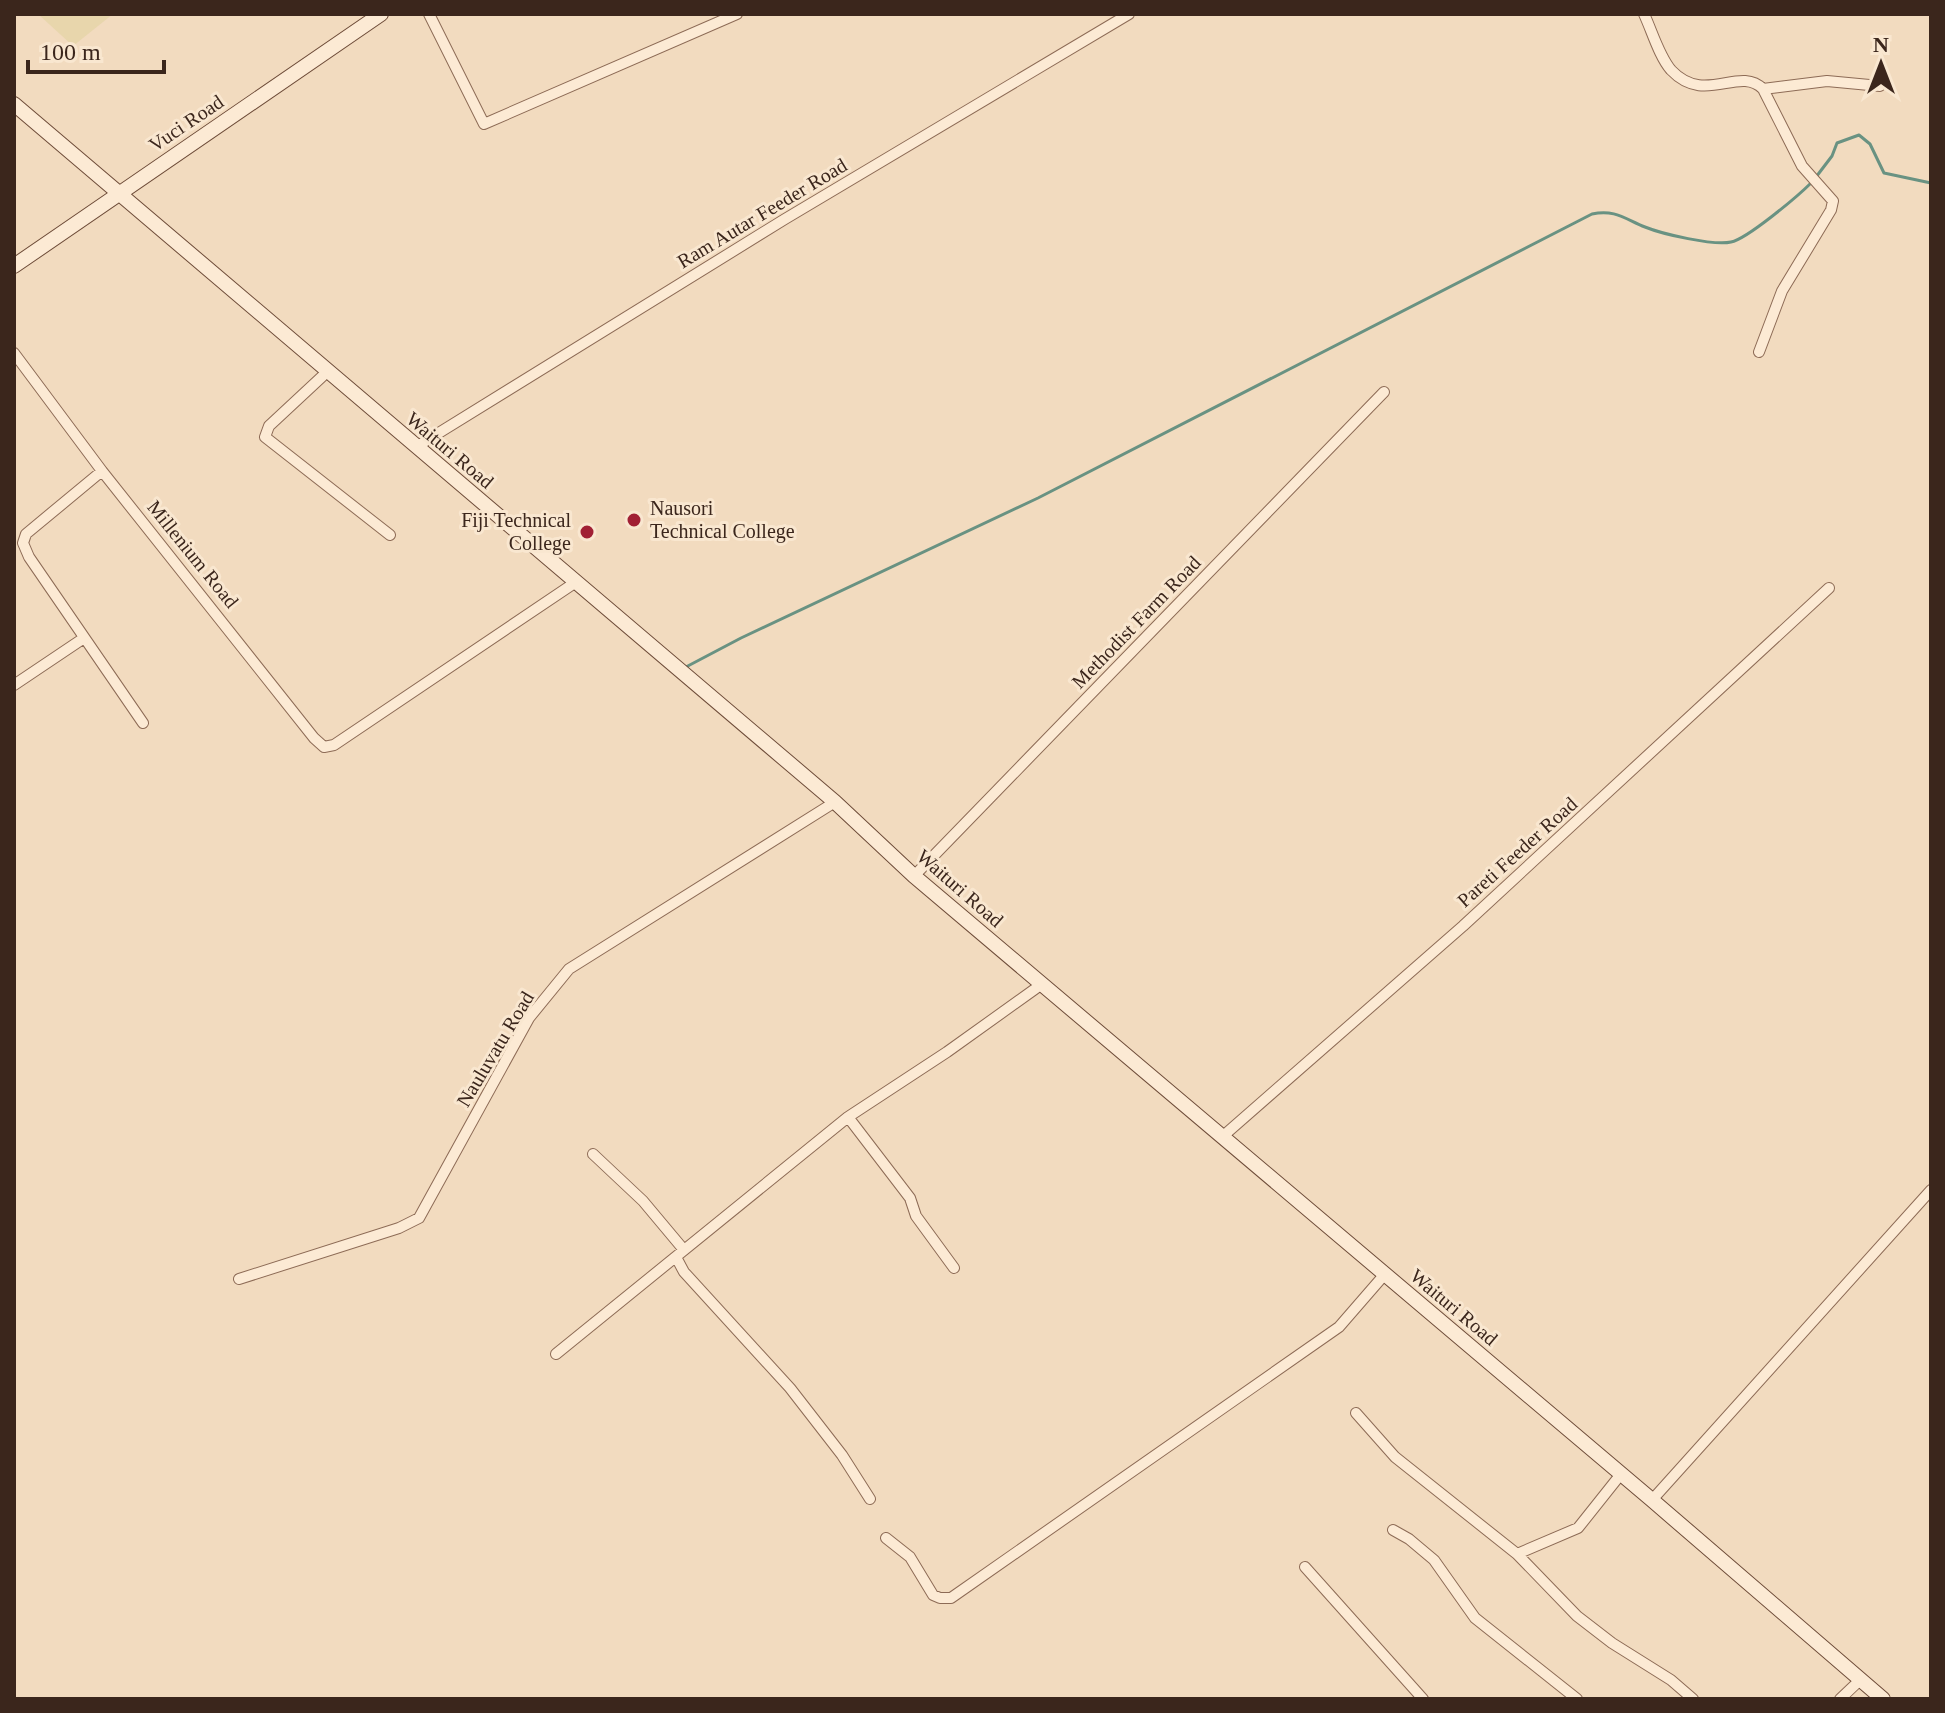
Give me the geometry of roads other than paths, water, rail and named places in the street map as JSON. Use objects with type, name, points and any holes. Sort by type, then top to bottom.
[{"type":"main road","name":"Vuci Road","points":[[14,266],[381,14]]},
{"type":"main road","name":"Waituri Road","points":[[14,104],[835,802],[914,876],[1883,1699]]},
{"type":"street","points":[[429,14],[484,124],[737,14]]},
{"type":"street","name":"Ram Autar Feeder Road","points":[[416,447],[785,219],[1129,14]]},
{"type":"street","points":[[1644,14],[1670,68],[1689,83],[1708,87],[1745,81],[1759,84],[1785,137],[1812,180],[1830,196],[1833,205],[1782,291],[1759,352]]},
{"type":"street","points":[[1763,89],[1827,81],[1880,86]]},
{"type":"street","name":"Millenium Road","points":[[14,353],[102,471],[324,747],[334,745],[576,582]]},
{"type":"street","points":[[327,372],[269,426],[265,437],[390,535]]},
{"type":"street","name":"Methodist Farm Road","points":[[914,876],[1384,392]]},
{"type":"street","points":[[102,471],[23,539],[24,548],[143,723]]},
{"type":"street","name":"Pareti Feeder Road","points":[[1222,1137],[1463,926],[1829,588]]},
{"type":"street","points":[[14,685],[84,638]]},
{"type":"street","name":"Nauluvatu Road","points":[[239,1279],[399,1228],[419,1218],[529,1018],[569,969],[835,802]]},
{"type":"street","points":[[556,1354],[848,1117],[1042,984]]},
{"type":"street","points":[[848,1117],[910,1198],[916,1216],[954,1268]]},
{"type":"street","points":[[593,1154],[643,1201],[680,1254],[684,1272],[790,1388],[842,1455],[870,1499]]},
{"type":"street","points":[[1652,1500],[1931,1190]]},
{"type":"street","points":[[886,1538],[910,1557],[933,1595],[951,1598],[1339,1327],[1385,1274]]},
{"type":"street","points":[[1356,1413],[1395,1457],[1517,1554],[1577,1616],[1612,1643],[1671,1680],[1693,1699]]},
{"type":"street","points":[[1517,1554],[1578,1528],[1621,1474]]},
{"type":"street","points":[[1393,1530],[1434,1560],[1475,1618],[1577,1699]]},
{"type":"street","points":[[1305,1567],[1423,1699]]},
{"type":"street","points":[[1840,1699],[1860,1680]]},
{"type":"waterway","points":[[1816,177],[1832,156],[1837,143],[1859,135],[1870,144],[1884,173],[1931,183]]},
{"type":"waterway","points":[[684,668],[1038,498],[1592,214],[1614,214],[1653,230],[1688,239],[1731,242],[1760,225],[1811,183]]},
{"type":"place","name":"Nausori Technical College","points":[[634,520]]},
{"type":"place","name":"Fiji Technical College","points":[[587,532]]}]
